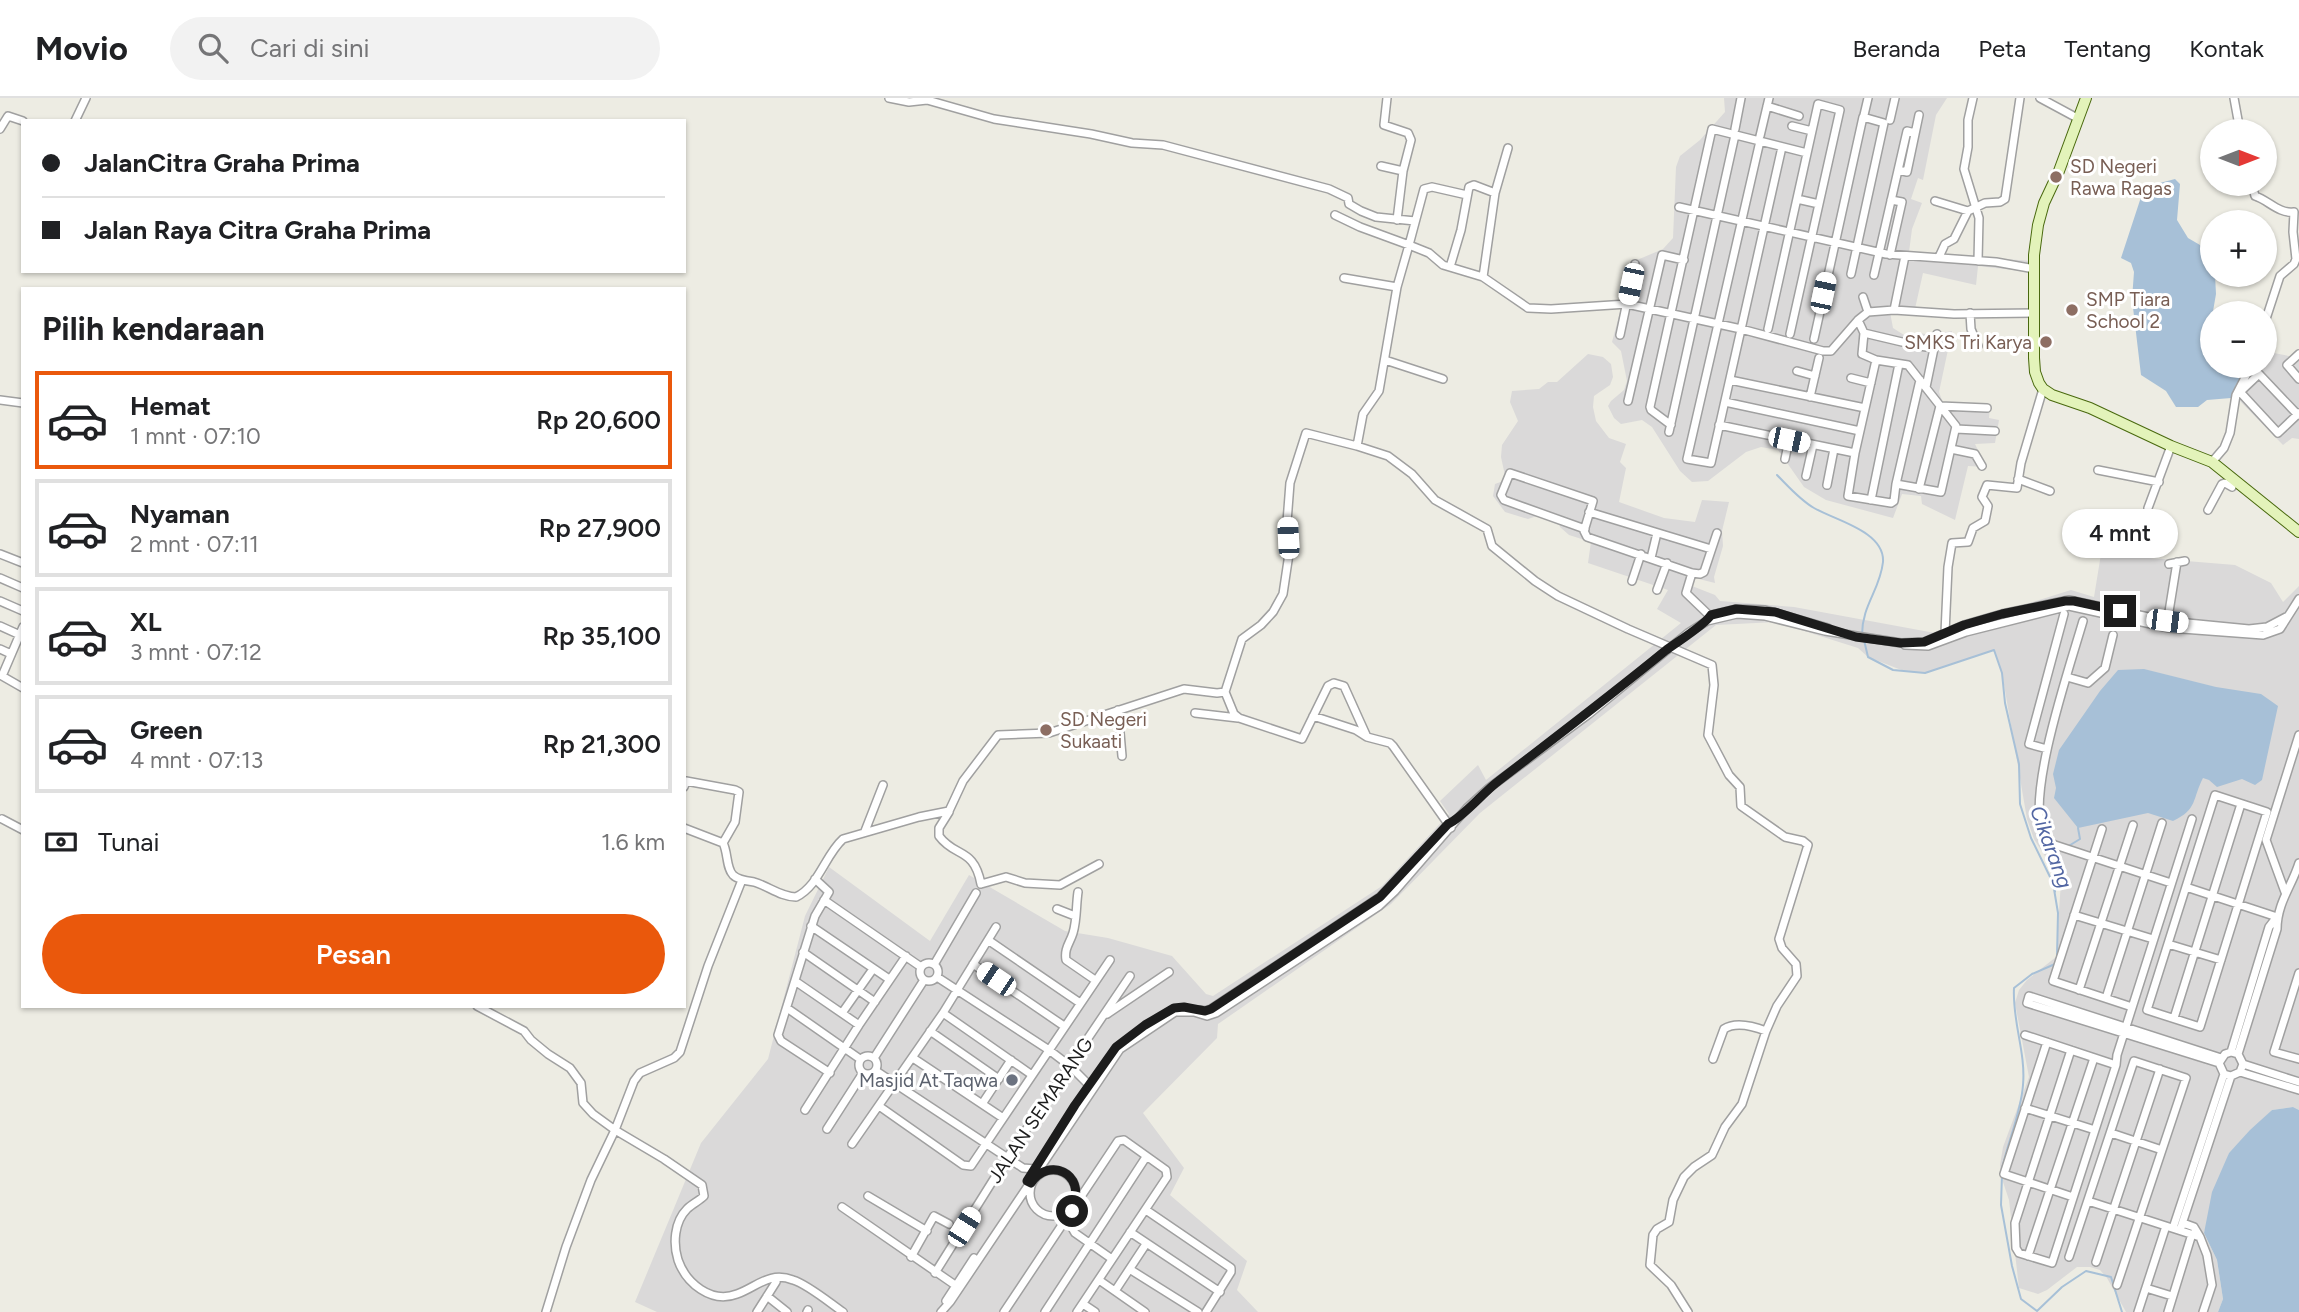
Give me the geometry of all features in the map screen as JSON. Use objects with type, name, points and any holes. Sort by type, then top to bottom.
[{"type":"street","points":[[76,119],[86,98]]},
{"type":"street","points":[[889,98],[909,102],[927,100],[994,120],[1091,134],[1132,143],[1163,145],[1329,189],[1344,195],[1349,204],[1364,213],[1415,221]]},
{"type":"street","points":[[1387,98],[1384,125],[1408,133],[1411,137],[1403,171],[1397,220]]},
{"type":"street","points":[[1741,98],[1735,132],[1717,216],[1670,428],[1650,408],[1712,129],[1735,132],[1760,138],[1807,153]]},
{"type":"street","points":[[1864,115],[1868,98]]},
{"type":"street","points":[[1890,120],[1895,98]]},
{"type":"street","points":[[1973,98],[1968,120],[1968,147],[1964,169],[1979,218],[1978,261]]},
{"type":"street","points":[[1939,257],[1945,244],[1954,239],[1968,211],[1985,203],[2003,202],[2020,98]]},
{"type":"street","points":[[2040,98],[2079,119]]},
{"type":"street","points":[[2086,98],[2040,213],[2035,241],[2035,372],[2043,389],[2063,400],[2114,417],[2171,446],[2212,462],[2299,532]]},
{"type":"street","points":[[2234,98],[2238,119]]},
{"type":"street","points":[[1782,147],[1711,463],[1687,459],[1768,102],[1799,116]]},
{"type":"street","points":[[1768,329],[1818,104],[1840,110],[1790,334]]},
{"type":"street","points":[[1874,275],[1907,131],[1915,133],[1919,115]]},
{"type":"street","points":[[0,129],[8,116],[21,120]]},
{"type":"street","points":[[1814,339],[1833,242],[1863,117],[1884,123],[1851,274]]},
{"type":"street","points":[[1792,126],[1812,131]]},
{"type":"street","points":[[1483,277],[1495,193],[1508,148]]},
{"type":"street","points":[[1381,166],[1403,171]]},
{"type":"street","points":[[1450,267],[1461,230],[1467,195],[1472,185],[1495,193]]},
{"type":"street","points":[[1357,446],[1363,414],[1378,395],[1397,286],[1421,195],[1426,188],[1432,187],[1467,195]]},
{"type":"street","points":[[2255,196],[2284,212],[2294,212]]},
{"type":"street","points":[[1797,199],[1819,204]]},
{"type":"street","points":[[1890,255],[1902,202],[1891,200]]},
{"type":"street","points":[[1935,201],[1968,211]]},
{"type":"street","points":[[2272,301],[2280,276],[2294,264],[2294,212],[2298,204]]},
{"type":"street","points":[[1679,207],[1890,255],[1996,262],[2035,269]]},
{"type":"street","points":[[1335,215],[1429,253],[1441,264],[1483,277],[1528,308],[1627,304],[1827,351],[1831,351],[1868,312],[1894,310],[2035,313]]},
{"type":"street","points":[[1628,401],[1662,255],[1684,260]]},
{"type":"street","points":[[1894,310],[1905,256]]},
{"type":"street","points":[[1619,335],[1635,264]]},
{"type":"street","points":[[1344,278],[1397,286]]},
{"type":"street","points":[[1863,298],[1868,312]]},
{"type":"street","points":[[1970,313],[1971,329],[1978,346]]},
{"type":"street","points":[[1858,320],[1864,333],[1861,353],[1876,360],[1908,365],[1956,426],[1941,492],[1896,484]]},
{"type":"street","points":[[1864,333],[1902,342]]},
{"type":"street","points":[[1926,387],[1937,334]]},
{"type":"street","points":[[1919,346],[1934,348]]},
{"type":"street","points":[[2299,354],[2287,365],[2299,379]]},
{"type":"street","points":[[1810,397],[1819,358]]},
{"type":"street","points":[[1385,360],[1443,379]]},
{"type":"street","points":[[1876,360],[1854,453],[1848,496],[1891,503],[1894,501],[1920,380]]},
{"type":"street","points":[[1871,500],[1899,363]]},
{"type":"street","points":[[1911,369],[1929,372]]},
{"type":"street","points":[[1797,372],[1815,376]]},
{"type":"street","points":[[2259,374],[2298,414],[2278,433],[2240,392],[2259,374]]},
{"type":"street","points":[[1851,378],[1871,383]]},
{"type":"street","points":[[2212,462],[2224,448],[2231,433],[2236,394],[2245,378]]},
{"type":"street","points":[[1730,380],[1865,408]]},
{"type":"street","points":[[1945,634],[1948,567],[1952,543],[1968,542],[1973,528],[1985,521],[1988,509],[1982,498],[1987,485],[2016,489],[2043,389]]},
{"type":"street","points":[[0,400],[21,403]]},
{"type":"street","points":[[1725,402],[1860,431]]},
{"type":"street","points":[[1940,406],[1987,408]]},
{"type":"street","points":[[1919,489],[1940,406]]},
{"type":"street","points":[[1719,425],[1854,453]]},
{"type":"street","points":[[1956,429],[1994,431]]},
{"type":"street","points":[[1239,718],[1234,714],[1225,692],[1242,639],[1273,612],[1283,594],[1289,554],[1287,522],[1290,483],[1304,435],[1308,433],[1388,456],[1412,474],[1435,500],[1485,527],[1492,546],[1558,596],[1712,665],[1714,685],[1708,735],[1729,775],[1740,787],[1741,806],[1785,837],[1803,841],[1808,845],[1808,852],[1779,939],[1782,948],[1796,964],[1797,976],[1777,1006],[1766,1031],[1746,1095],[1738,1111],[1725,1127],[1712,1155],[1684,1177],[1673,1200],[1669,1222],[1657,1229],[1653,1235],[1650,1265],[1671,1285],[1688,1312]]},
{"type":"street","points":[[1785,459],[1789,440]]},
{"type":"street","points":[[1806,476],[1812,445]]},
{"type":"street","points":[[2148,508],[2171,446]]},
{"type":"street","points":[[1827,485],[1834,449]]},
{"type":"street","points":[[1951,449],[1975,454],[1982,466]]},
{"type":"street","points":[[2098,470],[2158,482]]},
{"type":"street","points":[[1585,529],[1504,500],[1501,495],[1510,473],[1594,501],[1585,529],[1587,537],[1692,573],[1700,575],[1704,572],[1717,533]]},
{"type":"street","points":[[2208,510],[2222,484],[2233,486],[2233,478]]},
{"type":"street","points":[[2018,479],[2050,491]]},
{"type":"street","points":[[1589,512],[1711,550]]},
{"type":"street","points":[[1651,558],[1657,533]]},
{"type":"street","points":[[0,554],[21,562]]},
{"type":"street","points":[[1632,581],[1641,554]]},
{"type":"street","points":[[2165,624],[2176,562]]},
{"type":"street","points":[[1657,590],[1667,563]]},
{"type":"street","points":[[1692,573],[1686,593],[1710,619]]},
{"type":"street","points":[[0,578],[21,587]]},
{"type":"street","points":[[940,1312],[1033,1176],[1075,1105],[1091,1088],[1116,1047],[1174,1008],[1194,1011],[1211,1009],[1393,889],[1489,788],[1710,619],[1737,614],[1765,616],[1825,631],[1913,647],[1928,646],[2069,600],[2165,624],[2259,629],[2286,617],[2299,599]]},
{"type":"street","points":[[0,601],[21,610]]},
{"type":"street","points":[[1901,643],[1924,642],[2002,614],[2031,611]]},
{"type":"street","points":[[2047,749],[2029,744],[2064,614]]},
{"type":"street","points":[[2083,621],[2047,749],[2039,806],[2042,833],[2047,841],[2055,845],[2171,883]]},
{"type":"street","points":[[0,626],[21,631],[1,677],[21,687]]},
{"type":"street","points":[[2067,677],[2088,683],[2105,668],[2113,635]]},
{"type":"street","points":[[0,649],[11,654]]},
{"type":"street","points":[[1195,713],[1239,718],[1302,738],[1328,686],[1339,683],[1346,690],[1367,737]]},
{"type":"street","points":[[1099,864],[1060,885],[1025,883],[1006,877],[981,884],[978,869],[972,859],[943,841],[939,836],[939,828],[963,781],[998,735],[1049,733],[1185,689],[1225,692]]},
{"type":"street","points":[[1118,710],[1122,756]]},
{"type":"street","points":[[1313,716],[1390,743],[1452,824]]},
{"type":"street","points":[[2285,892],[2266,840],[2299,735]]},
{"type":"street","points":[[686,781],[740,792],[735,822],[723,843]]},
{"type":"street","points":[[865,831],[883,785]]},
{"type":"street","points":[[2215,795],[2267,812],[2200,1027],[2147,1010],[2186,887],[2215,795]]},
{"type":"street","points":[[2174,1018],[2241,804]]},
{"type":"street","points":[[686,829],[723,843],[734,877],[762,884],[792,898],[801,895],[839,842],[865,831],[949,811]]},
{"type":"street","points":[[2,819],[21,829]]},
{"type":"street","points":[[2071,1050],[2015,1223],[2016,1248],[2019,1253],[2052,1263],[2192,819]]},
{"type":"street","points":[[2106,998],[2162,823]]},
{"type":"street","points":[[2079,989],[2133,825]]},
{"type":"street","points":[[2102,829],[2053,981],[2132,1007]]},
{"type":"street","points":[[2220,1061],[2234,1053],[2277,929],[2277,917],[2285,892],[2292,884],[2299,863]]},
{"type":"street","points":[[814,879],[829,891],[814,916],[778,1035],[780,1040],[830,1073]]},
{"type":"street","points":[[546,1312],[591,1180],[638,1075],[674,1058],[680,1052],[708,966],[742,880]]},
{"type":"street","points":[[2186,887],[2277,917]]},
{"type":"street","points":[[1078,892],[1074,930],[1065,950],[1066,960],[1095,981]]},
{"type":"street","points":[[935,963],[976,893]]},
{"type":"street","points":[[824,900],[921,967]]},
{"type":"street","points":[[1057,909],[1075,916]]},
{"type":"street","points":[[2074,915],[2153,939]]},
{"type":"street","points":[[811,926],[890,979]]},
{"type":"street","points":[[852,1144],[943,1013],[996,927]]},
{"type":"street","points":[[988,940],[1080,1003]]},
{"type":"street","points":[[2168,944],[2221,960]]},
{"type":"street","points":[[803,952],[874,1002]]},
{"type":"street","points":[[805,1110],[905,956]]},
{"type":"street","points":[[879,1106],[965,1166],[971,1166],[1110,960]]},
{"type":"street","points":[[925,963],[935,963],[939,972],[937,977],[924,980],[920,976],[921,967],[925,963]]},
{"type":"street","points":[[973,964],[1064,1026]]},
{"type":"street","points":[[842,1013],[873,969]]},
{"type":"street","name":"JALAN SEMARANG","points":[[1101,1019],[1169,972]]},
{"type":"street","points":[[2299,973],[2295,997],[2274,1052],[2299,1059]]},
{"type":"street","name":"JALAN SEMARANG","points":[[935,1273],[1007,1158],[1130,976]]},
{"type":"street","points":[[937,977],[1049,1050],[1082,1076],[1083,1081],[1091,1088]]},
{"type":"street","points":[[874,1058],[924,980]]},
{"type":"street","points":[[795,981],[859,1025]]},
{"type":"street","points":[[2028,999],[2220,1061],[2228,1075]]},
{"type":"street","points":[[480,1008],[524,1031],[548,1054],[570,1068],[581,1083],[583,1103],[587,1108],[615,1130],[664,1158],[702,1185],[704,1196],[684,1213],[674,1245],[682,1272],[691,1283],[712,1295],[724,1297],[737,1294],[762,1280],[793,1280],[843,1312]]},
{"type":"street","points":[[787,1008],[860,1059]]},
{"type":"street","points":[[943,1013],[1032,1075]]},
{"type":"street","points":[[1713,1059],[1724,1029],[1728,1026],[1738,1025],[1766,1031]]},
{"type":"street","points":[[930,1031],[999,1079]]},
{"type":"street","points":[[2025,1035],[2116,1065]]},
{"type":"street","points":[[2047,1042],[2004,1174],[2073,1197]]},
{"type":"street","points":[[2234,1053],[2242,1068],[2299,1090]]},
{"type":"street","points":[[860,1059],[869,1055],[874,1058],[876,1071]]},
{"type":"street","points":[[913,1058],[1003,1118]]},
{"type":"street","points":[[2028,1256],[2094,1058]]},
{"type":"street","points":[[860,1059],[859,1069],[863,1073],[867,1075],[876,1071]]},
{"type":"street","points":[[982,1104],[1011,1060]]},
{"type":"street","points":[[2069,1257],[2134,1061],[2186,1078],[2117,1285]]},
{"type":"street","points":[[2138,1312],[2146,1288],[2183,1210],[2228,1075],[2242,1068],[2299,1082]]},
{"type":"street","points":[[2096,1262],[2160,1069]]},
{"type":"street","points":[[876,1071],[895,1081],[1033,1176]]},
{"type":"street","points":[[827,1129],[863,1073]]},
{"type":"street","points":[[1082,1076],[1087,1074],[1098,1078]]},
{"type":"street","points":[[2025,1108],[2095,1130]]},
{"type":"street","points":[[2110,1133],[2162,1150]]},
{"type":"street","points":[[1004,1312],[1118,1141],[1125,1141],[1168,1172],[1167,1177],[1077,1312]]},
{"type":"street","points":[[1045,1312],[1146,1157]]},
{"type":"street","points":[[1023,1168],[1033,1176]]},
{"type":"street","points":[[946,1305],[947,1297],[1033,1176],[1049,1170],[1067,1174],[1076,1189],[1074,1206],[1057,1216],[1047,1215],[1039,1210],[1031,1193],[1033,1176]]},
{"type":"street","points":[[868,1196],[927,1231]]},
{"type":"street","points":[[2088,1202],[2175,1227],[2194,1227],[2207,1255],[2212,1285],[2203,1312]]},
{"type":"street","points":[[842,1207],[955,1286]]},
{"type":"street","points":[[1146,1210],[1229,1266],[1231,1272],[1206,1312]]},
{"type":"street","points":[[911,1256],[935,1215],[949,1224]]},
{"type":"street","points":[[1067,1219],[1075,1233]]},
{"type":"street","points":[[1060,1229],[1075,1233],[1112,1259]]},
{"type":"street","points":[[1129,1232],[1220,1292]]},
{"type":"street","points":[[2168,1312],[2196,1235]]},
{"type":"street","points":[[1115,1291],[1146,1244]]},
{"type":"street","points":[[1131,1270],[1198,1312]]},
{"type":"street","points":[[1099,1280],[1145,1312]]},
{"type":"street","points":[[757,1312],[776,1282]]},
{"type":"street","points":[[2146,1288],[2172,1296]]},
{"type":"street","points":[[767,1296],[787,1312]]},
{"type":"street","points":[[1083,1304],[1095,1312]]},
{"type":"shaded area","points":[[1724,98],[1947,98],[1936,115],[1923,180],[1918,178],[1911,199],[1922,203],[1912,229],[1909,252],[2032,261],[2030,272],[1978,266],[1976,285],[1923,273],[1914,313],[1890,312],[1893,328],[1904,335],[1908,346],[1920,345],[1919,333],[1932,335],[1952,331],[1939,392],[1943,403],[1990,406],[1989,418],[1999,420],[1995,443],[1975,444],[1986,467],[1968,466],[1955,520],[1922,504],[1921,496],[1902,494],[1893,518],[1826,500],[1804,487],[1778,450],[1761,447],[1746,452],[1708,481],[1692,482],[1680,471],[1652,427],[1642,420],[1621,424],[1614,418],[1608,406],[1624,390],[1627,381],[1621,351],[1612,342],[1632,267],[1637,260],[1663,249],[1673,238],[1676,167],[1680,156],[1700,140],[1725,112]]},
{"type":"shaded area","points":[[1588,354],[1603,357],[1611,364],[1613,377],[1610,385],[1594,396],[1593,407],[1596,421],[1609,438],[1626,444],[1620,462],[1626,468],[1619,502],[1664,518],[1695,522],[1702,500],[1729,502],[1715,583],[1695,578],[1692,586],[1715,595],[1720,601],[1794,607],[1935,633],[2071,590],[2094,597],[2101,554],[2235,565],[2271,583],[2283,602],[2299,586],[2299,1110],[2293,1107],[2272,1110],[2229,1153],[2204,1233],[2217,1260],[2223,1299],[2218,1312],[2126,1312],[2107,1278],[2100,1270],[2090,1267],[2077,1267],[2038,1294],[2019,1288],[2009,1200],[2000,1165],[2003,1147],[2029,1077],[2015,1003],[2019,990],[2027,980],[2056,957],[2061,881],[2034,839],[2027,819],[2002,673],[1994,650],[1925,673],[1904,671],[1868,657],[1858,648],[1776,622],[1716,625],[1480,813],[1391,904],[1218,1024],[1217,1038],[1143,1113],[1184,1168],[1170,1195],[1247,1261],[1237,1290],[1258,1312],[657,1312],[635,1302],[701,1143],[768,1059],[805,916],[829,867],[930,941],[969,875],[1065,931],[1108,938],[1172,956],[1206,994],[1213,996],[1382,886],[1449,814],[1440,801],[1478,765],[1486,780],[1681,623],[1657,609],[1668,590],[1588,563],[1591,542],[1569,535],[1560,527],[1556,513],[1528,519],[1505,512],[1493,496],[1495,484],[1506,480],[1501,457],[1502,445],[1518,421],[1510,402],[1512,391],[1539,389],[1548,382],[1557,382]]},
{"type":"shaded area","points":[[2277,354],[2299,358],[2299,439],[2292,438],[2283,445],[2240,401],[2254,378],[2277,378]]},
{"type":"water","points":[[2175,179],[2180,184],[2177,220],[2188,238],[2200,245],[2200,287],[2216,287],[2215,301],[2200,301],[2200,378],[2243,378],[2236,385],[2231,398],[2207,400],[2198,407],[2176,407],[2166,391],[2141,375],[2132,299],[2134,272],[2131,263],[2121,258],[2143,191],[2152,185]]},
{"type":"water","points":[[2144,669],[2216,687],[2261,694],[2278,706],[2262,780],[2255,785],[2242,779],[2217,787],[2203,778],[2191,808],[2173,821],[2148,813],[2078,828],[2054,798],[2056,788],[2053,774],[2059,750],[2118,670]]},
{"type":"water","points":[[2293,1107],[2299,1110],[2299,1312],[2218,1312],[2223,1299],[2217,1260],[2204,1233],[2212,1192],[2229,1153],[2250,1130],[2272,1110]]},
{"type":"waterway","name":"Cikarang","points":[[1777,475],[1809,505],[1867,534],[1881,551],[1881,572],[1865,615],[1862,635]]},
{"type":"waterway","name":"Cikarang","points":[[1864,640],[1868,657],[1893,670],[1925,673],[1994,650],[2002,673],[2005,703],[2019,764],[2020,804],[2031,838],[2053,883],[2058,913],[2057,956]]},
{"type":"waterway","points":[[2067,847],[2080,839],[2078,828]]},
{"type":"waterway","points":[[2055,892],[2056,858],[2059,849]]},
{"type":"waterway","name":"Cikarang","points":[[2002,1169],[2020,1106],[2023,1085],[2023,1061],[2014,988],[2032,974],[2055,964]]},
{"type":"waterway","name":"Cikarang","points":[[2002,1174],[2001,1205],[2021,1299],[2037,1311],[2062,1287],[2086,1271],[2111,1277],[2122,1312]]},
{"type":"place","name":"SD Negeri Rawa Ragas","points":[[2056,177]]},
{"type":"place","name":"SMP Tiara School 2","points":[[2072,310]]},
{"type":"place","name":"SMKS Tri Karya","points":[[2046,342]]},
{"type":"place","name":"SD Negeri Sukaati","points":[[1046,730]]},
{"type":"place","name":"Masjid At Taqwa","points":[[1012,1080]]},
{"type":"route","points":[[1072,1211],[1076,1206],[1073,1205],[1076,1189],[1067,1174],[1049,1170],[1035,1177],[1031,1183],[1027,1181],[1116,1047],[1168,1010],[1184,1007],[1208,1011],[1380,897],[1448,824],[1456,821],[1489,788],[1588,714],[1688,633],[1707,621],[1711,615],[1736,609],[1765,610],[1856,637],[1901,643],[1924,642],[1964,625],[2065,601],[2120,611]]}]
